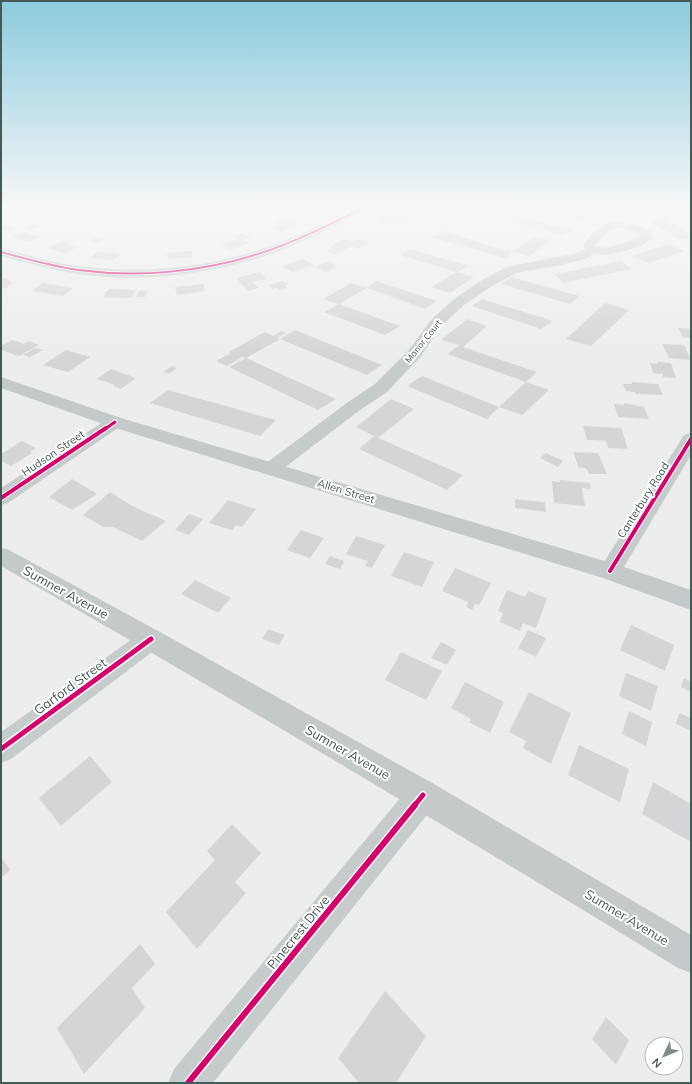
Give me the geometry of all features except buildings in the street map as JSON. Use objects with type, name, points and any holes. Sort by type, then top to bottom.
[{"type":"main road","name":"Allen Street","points":[[1,382],[115,422],[610,570],[691,600]]},
{"type":"main road","name":"Sumner Avenue","points":[[1,556],[151,639],[423,795],[691,955]]},
{"type":"street","points":[[12,257],[68,268],[101,272],[147,272],[231,262],[249,257]]},
{"type":"street","name":"Manor Court","points":[[272,468],[354,406],[381,388],[415,353],[436,323],[459,302],[487,283],[512,270],[561,262],[579,257]]},
{"type":"street","name":"Hudson Street","points":[[1,498],[115,422]]},
{"type":"street","name":"Canterbury Road","points":[[610,570],[691,439]]},
{"type":"street","name":"Garford Street","points":[[1,749],[151,639]]},
{"type":"street","name":"Pinecrest Drive","points":[[188,1083],[423,795]]},
{"type":"cycle path","points":[[17,257],[78,270],[123,273],[147,273],[195,268],[249,257]]},
{"type":"cycle path","points":[[1,498],[115,422]]},
{"type":"cycle path","points":[[610,571],[691,439]]},
{"type":"cycle path","points":[[1,749],[151,639]]},
{"type":"cycle path","points":[[188,1083],[423,795]]}]
